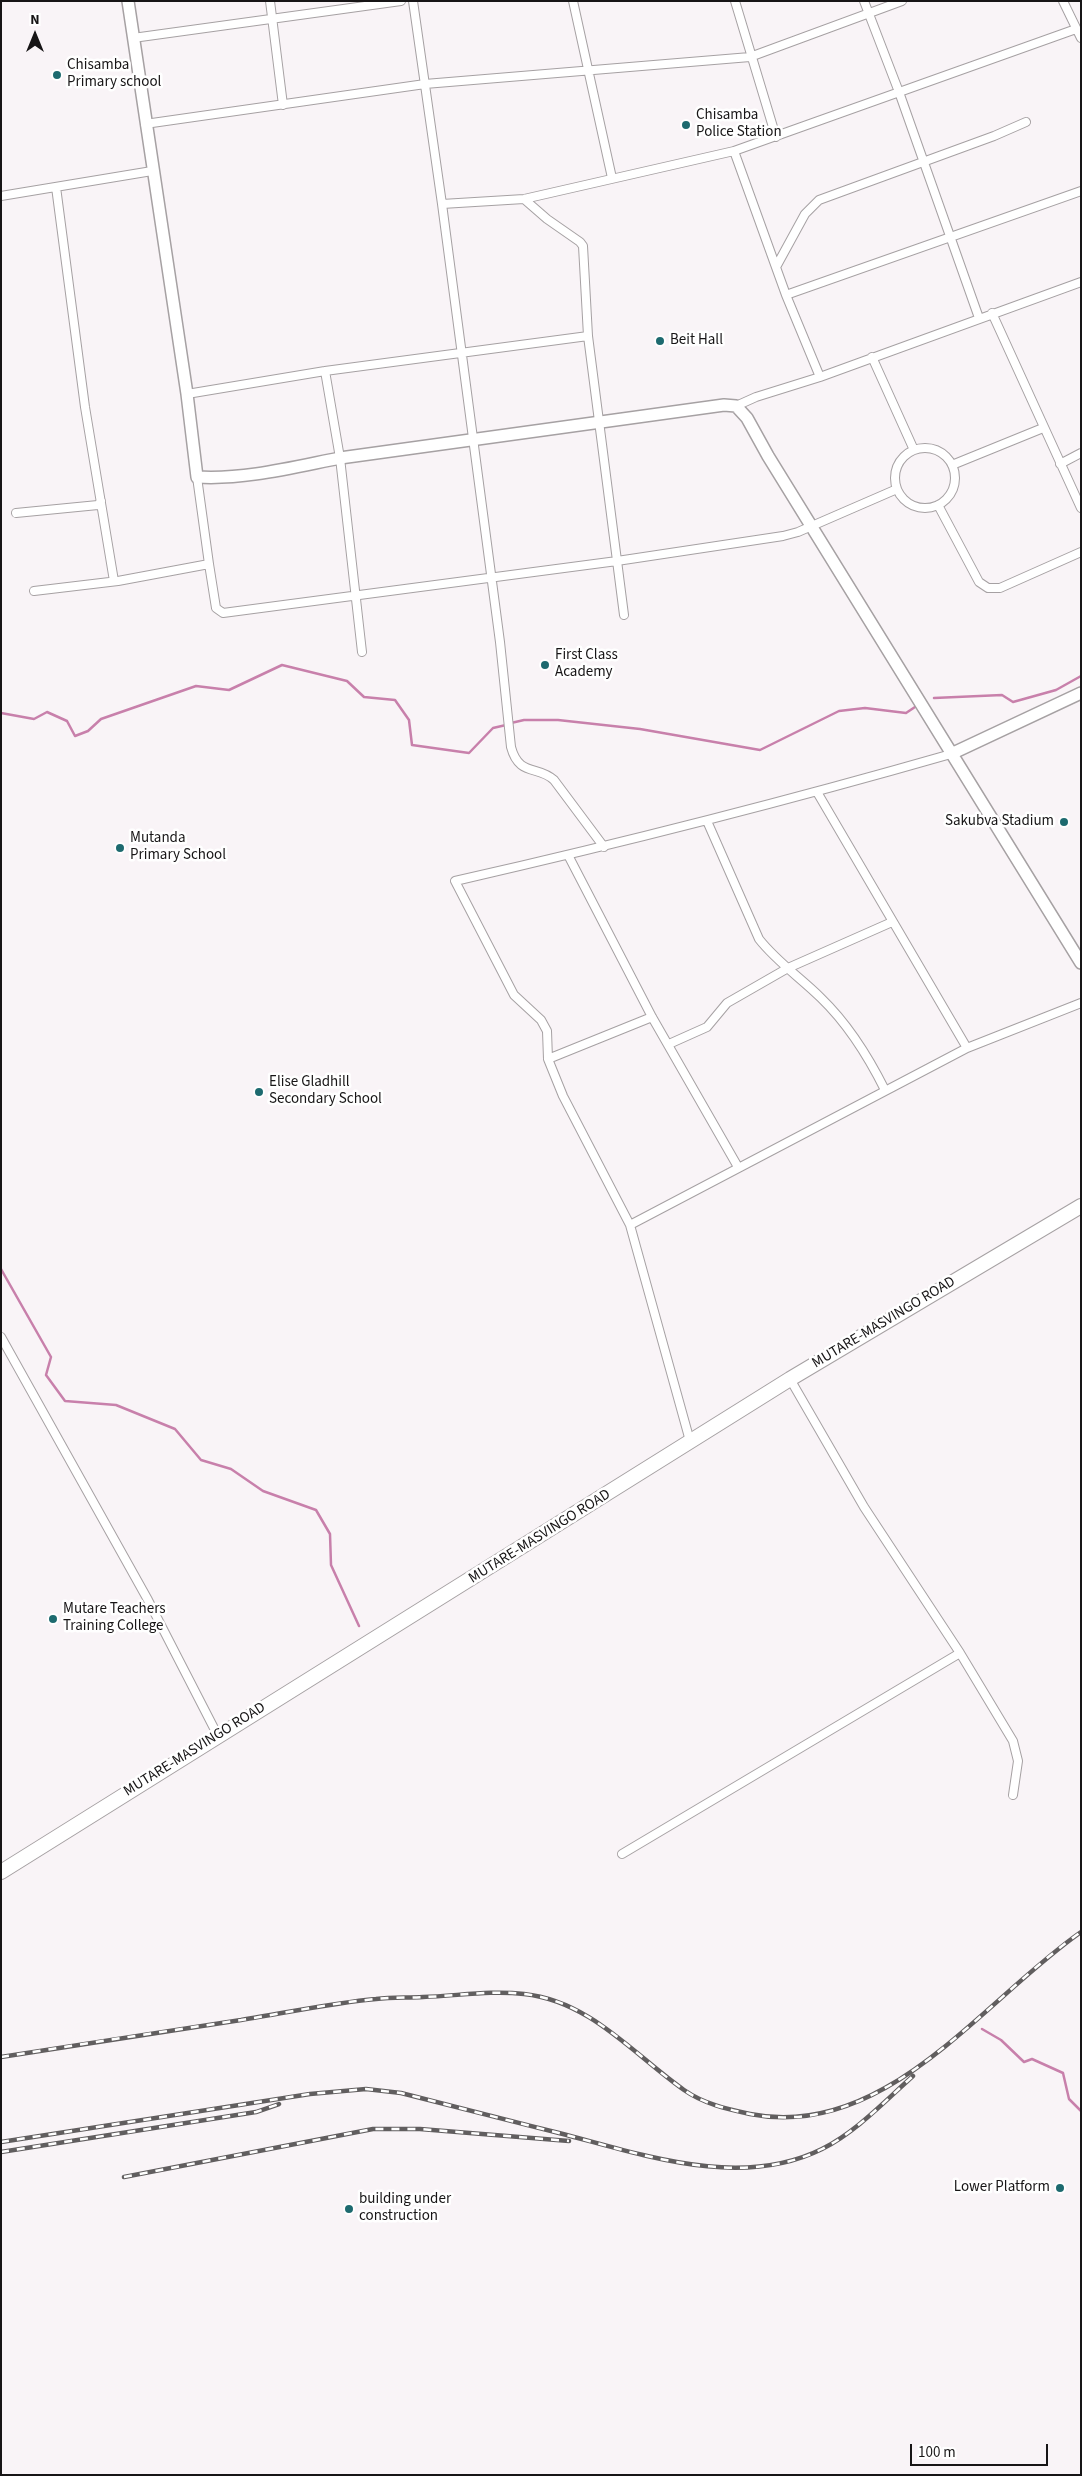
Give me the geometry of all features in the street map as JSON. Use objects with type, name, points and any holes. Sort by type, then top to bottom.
[{"type":"highway","name":"MUTARE-MASVINGO ROAD","points":[[1,1872],[790,1379],[1081,1206]]},
{"type":"street","points":[[128,1],[152,171],[187,394],[209,564],[216,608],[223,613],[490,576],[617,561],[783,536],[897,490]]},
{"type":"street","points":[[270,1],[284,105]]},
{"type":"street","points":[[134,38],[401,1]]},
{"type":"street","points":[[413,1],[474,441],[511,747],[515,759],[528,771],[550,776],[554,780],[604,847]]},
{"type":"street","points":[[573,1],[612,178]]},
{"type":"street","points":[[735,1],[750,57],[776,137]]},
{"type":"street","points":[[864,1],[899,92],[979,318]]},
{"type":"street","points":[[145,124],[425,84],[588,72],[750,57],[902,1]]},
{"type":"street","points":[[1063,1],[1081,38]]},
{"type":"street","points":[[442,204],[524,199],[734,151],[1076,29]]},
{"type":"street","points":[[776,267],[811,206],[833,194],[923,163],[1026,122]]},
{"type":"street","points":[[734,151],[786,295],[820,377]]},
{"type":"street","points":[[1,196],[152,171]]},
{"type":"street","points":[[56,186],[85,404],[114,581]]},
{"type":"street","points":[[786,295],[1081,190]]},
{"type":"street","points":[[524,199],[546,219],[583,246],[588,336],[601,422],[624,615]]},
{"type":"street","points":[[197,477],[223,477],[340,458],[724,405],[736,406],[756,396],[820,377],[1081,282]]},
{"type":"street","points":[[992,313],[1081,508]]},
{"type":"street","points":[[187,394],[325,371],[588,336]]},
{"type":"street","points":[[872,357],[914,450]]},
{"type":"street","points":[[325,371],[340,458],[362,652]]},
{"type":"street","points":[[736,406],[747,418],[1081,964]]},
{"type":"street","points":[[952,465],[1043,428]]},
{"type":"street","points":[[931,449],[940,452],[952,465],[955,474],[954,485],[949,495],[938,505],[922,507],[914,505],[906,501],[897,490],[896,469],[900,461],[914,450],[931,449]]},
{"type":"street","points":[[1060,464],[1081,453]]},
{"type":"street","points":[[16,513],[98,505],[101,501]]},
{"type":"street","points":[[938,505],[979,582],[988,588],[1000,588],[1081,552]]},
{"type":"street","points":[[34,591],[114,581],[209,564]]},
{"type":"street","points":[[690,1441],[630,1225],[563,1096],[548,1059],[547,1031],[541,1020],[514,995],[455,881],[707,821],[951,754],[1081,692]]},
{"type":"street","points":[[817,792],[967,1048]]},
{"type":"street","points":[[707,821],[759,939],[771,954],[822,999],[845,1025],[866,1053],[885,1090]]},
{"type":"street","points":[[568,855],[652,1017],[738,1167]]},
{"type":"street","points":[[669,1044],[707,1027],[727,1003],[788,968],[892,922]]},
{"type":"street","points":[[630,1225],[738,1167],[800,1138],[885,1090],[967,1048],[1081,1003]]},
{"type":"street","points":[[548,1059],[652,1017]]},
{"type":"street","points":[[1,1337],[148,1600],[218,1736]]},
{"type":"street","points":[[790,1379],[864,1507],[960,1653],[1013,1741],[1018,1761],[1013,1795]]},
{"type":"street","points":[[622,1854],[960,1653]]},
{"type":"waterway","points":[[1,713],[34,719],[47,712],[67,721],[75,736],[88,731],[101,719],[196,686],[229,690],[282,665],[347,681],[364,697],[395,700],[409,720],[412,745],[469,753],[493,728],[506,725]]},
{"type":"waterway","points":[[934,698],[1002,695],[1013,702],[1056,690],[1081,676]]},
{"type":"waterway","points":[[511,723],[524,720],[558,720],[640,729],[760,750],[839,711],[865,708],[906,713],[915,707]]},
{"type":"waterway","points":[[1,1269],[51,1357],[46,1375],[65,1401],[116,1405],[175,1429],[201,1460],[231,1469],[263,1491],[316,1510],[330,1534],[331,1565],[359,1626]]},
{"type":"waterway","points":[[982,2029],[1001,2040],[1024,2062],[1032,2059],[1063,2073],[1069,2099],[1081,2111]]},
{"type":"railway","points":[[1,2057],[359,2001],[512,1993],[548,1999],[570,2007],[590,2018],[610,2031],[684,2090],[700,2099],[724,2108],[750,2114],[799,2117],[845,2107],[888,2086],[929,2059],[969,2027],[1044,1960],[1081,1932]]},
{"type":"railway","points":[[1,2142],[310,2094],[366,2089],[401,2093],[657,2158],[690,2164],[758,2167],[791,2161],[835,2142],[870,2115],[913,2076]]},
{"type":"railway","points":[[1,2152],[256,2112],[279,2104]]},
{"type":"railway","points":[[124,2177],[373,2129],[420,2129],[569,2141]]},
{"type":"place","name":"Chisamba Primary school","points":[[57,75]]},
{"type":"place","name":"Chisamba Police Station","points":[[686,125]]},
{"type":"place","name":"Beit Hall","points":[[660,341]]},
{"type":"place","name":"First Class Academy","points":[[545,665]]},
{"type":"place","name":"Sakubva Stadium","points":[[1064,822]]},
{"type":"place","name":"Mutanda Primary School","points":[[120,848]]},
{"type":"place","name":"Elise Gladhill Secondary School","points":[[259,1092]]},
{"type":"place","name":"Mutare Teachers Training College","points":[[53,1619]]},
{"type":"place","name":"Lower Platform","points":[[1060,2188]]},
{"type":"place","name":"building under construction","points":[[349,2209]]}]
